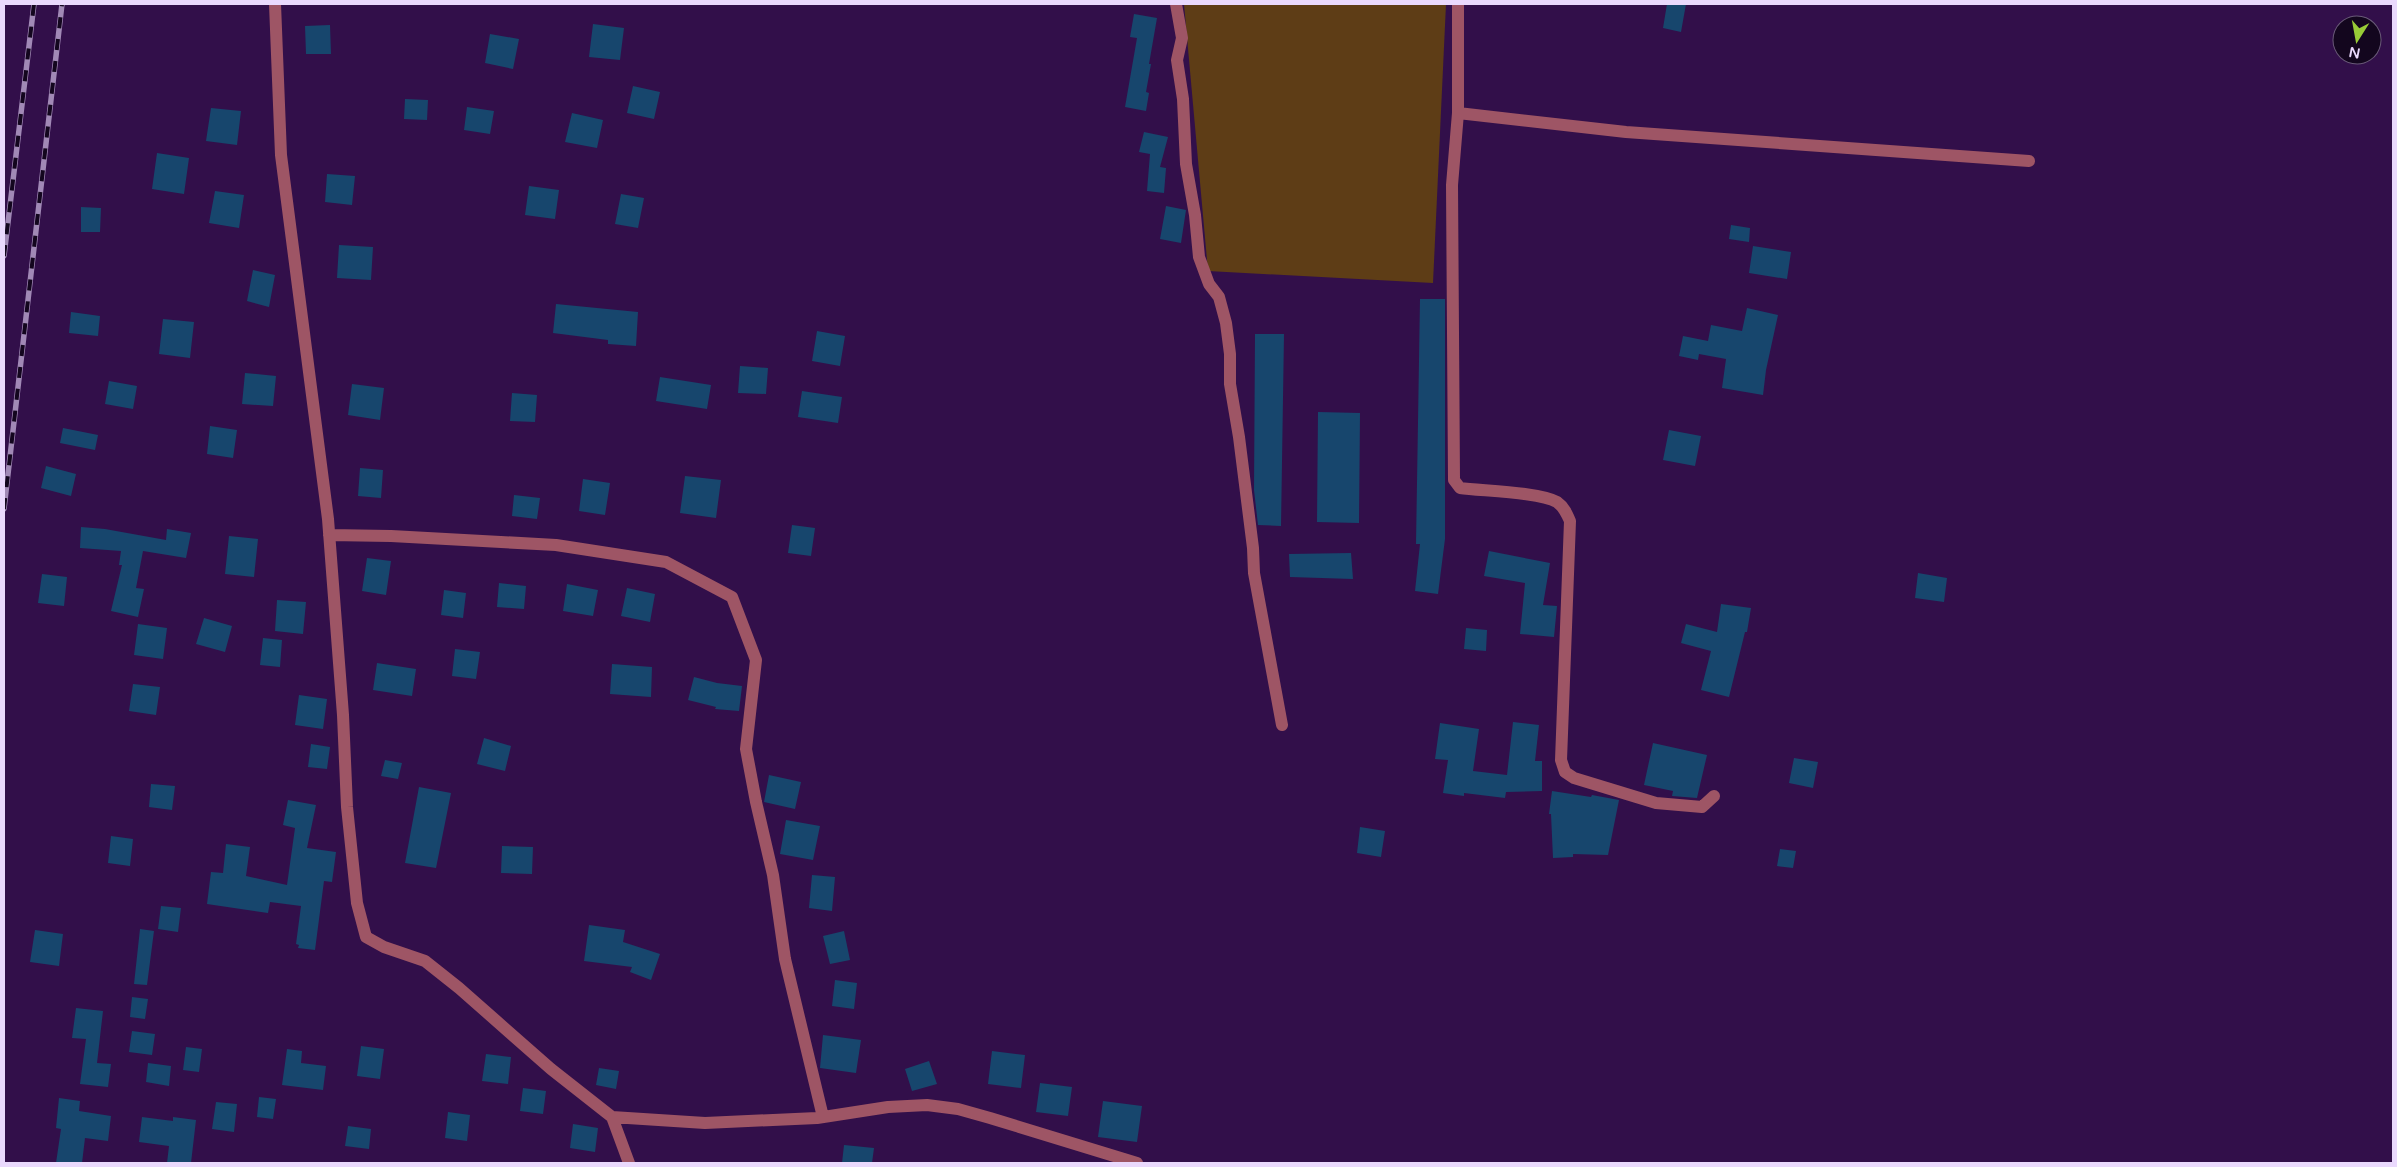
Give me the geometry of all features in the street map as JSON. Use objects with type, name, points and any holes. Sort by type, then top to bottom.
[{"type":"street","points":[[275,4],[281,155],[329,535],[343,715],[347,806],[357,902],[366,937],[384,947],[425,961],[550,1069],[612,1117],[629,1163]]},
{"type":"street","points":[[1176,4],[1182,38],[1177,60],[1183,99],[1186,164],[1195,215],[1199,257],[1209,284],[1219,298],[1226,323],[1230,354],[1230,384],[1240,437],[1253,548],[1254,573],[1282,725]]},
{"type":"street","points":[[1458,4],[1458,113],[1452,185],[1454,480],[1460,488],[1541,497],[1556,502],[1566,511],[1570,521],[1561,760],[1564,772],[1574,778],[1656,803],[1702,807],[1714,796]]},
{"type":"street","points":[[1458,113],[1626,132],[2029,161]]},
{"type":"street","points":[[329,535],[391,536],[556,546],[666,562],[732,597],[756,660],[746,748],[756,802],[773,874],[785,959],[823,1117]]},
{"type":"street","points":[[612,1117],[705,1123],[823,1117],[888,1107],[927,1105],[958,1110],[1137,1163]]},
{"type":"shaded area","points":[[1184,4],[1446,4],[1433,283],[1208,271]]},
{"type":"building","points":[[1667,4],[1686,4],[1681,32],[1663,28]]},
{"type":"building","points":[[1134,14],[1157,18],[1149,64],[1151,64],[1146,92],[1149,93],[1146,111],[1125,107],[1137,38],[1130,37]]},
{"type":"building","points":[[593,24],[624,28],[620,60],[589,57]]},
{"type":"building","points":[[330,25],[331,54],[306,54],[305,26]]},
{"type":"building","points":[[490,34],[519,39],[513,69],[485,63]]},
{"type":"building","points":[[633,86],[660,92],[654,119],[627,113]]},
{"type":"building","points":[[405,99],[428,100],[427,120],[404,119]]},
{"type":"building","points":[[467,107],[494,111],[490,134],[464,130]]},
{"type":"building","points":[[211,108],[241,111],[237,145],[206,141]]},
{"type":"building","points":[[572,113],[603,120],[597,148],[565,142]]},
{"type":"building","points":[[1144,132],[1168,137],[1160,167],[1166,168],[1164,193],[1147,191],[1150,154],[1139,152]]},
{"type":"building","points":[[157,153],[189,158],[184,194],[152,189]]},
{"type":"building","points":[[327,174],[355,176],[352,205],[325,202]]},
{"type":"building","points":[[529,186],[559,190],[555,219],[525,215]]},
{"type":"building","points":[[215,191],[244,195],[239,228],[209,223]]},
{"type":"building","points":[[621,194],[644,198],[638,228],[615,224]]},
{"type":"building","points":[[1166,206],[1186,210],[1181,243],[1160,239]]},
{"type":"building","points":[[81,207],[101,208],[100,232],[81,232]]},
{"type":"building","points":[[1731,225],[1750,228],[1749,242],[1729,239]]},
{"type":"building","points":[[339,245],[373,247],[371,280],[337,278]]},
{"type":"building","points":[[1753,246],[1791,252],[1787,279],[1749,273]]},
{"type":"building","points":[[253,270],[275,275],[269,307],[247,301]]},
{"type":"building","points":[[1420,299],[1445,299],[1445,539],[1438,594],[1415,591],[1420,544],[1416,544]]},
{"type":"building","points":[[556,304],[638,312],[636,346],[608,344],[608,340],[553,333]]},
{"type":"building","points":[[1747,308],[1778,315],[1766,370],[1763,395],[1722,388],[1726,359],[1699,354],[1698,360],[1679,356],[1683,336],[1708,341],[1711,325],[1742,331]]},
{"type":"building","points":[[71,312],[100,316],[98,336],[69,333]]},
{"type":"building","points":[[163,319],[194,322],[190,358],[159,354]]},
{"type":"building","points":[[817,331],[845,336],[840,366],[812,361]]},
{"type":"building","points":[[1255,334],[1284,334],[1281,526],[1258,525],[1254,490]]},
{"type":"building","points":[[740,366],[768,368],[766,394],[738,393]]},
{"type":"building","points":[[245,373],[276,376],[273,406],[242,404]]},
{"type":"building","points":[[660,377],[711,385],[707,409],[656,401]]},
{"type":"building","points":[[109,381],[137,386],[133,409],[105,404]]},
{"type":"building","points":[[352,384],[384,388],[380,420],[348,415]]},
{"type":"building","points":[[802,391],[842,397],[838,423],[798,417]]},
{"type":"building","points":[[512,393],[537,395],[535,422],[510,421]]},
{"type":"building","points":[[1318,412],[1360,413],[1359,523],[1317,522]]},
{"type":"building","points":[[210,426],[237,430],[233,458],[207,454]]},
{"type":"building","points":[[63,428],[98,435],[95,450],[60,443]]},
{"type":"building","points":[[1669,430],[1701,436],[1695,466],[1663,460]]},
{"type":"building","points":[[46,466],[76,474],[71,496],[41,488]]},
{"type":"building","points":[[360,468],[383,470],[381,498],[358,496]]},
{"type":"building","points":[[685,476],[721,480],[716,518],[680,513]]},
{"type":"building","points":[[583,479],[610,483],[605,515],[579,511]]},
{"type":"building","points":[[514,495],[540,498],[537,519],[512,516]]},
{"type":"building","points":[[792,525],[815,528],[811,556],[788,553]]},
{"type":"building","points":[[81,527],[105,529],[166,540],[167,529],[191,533],[186,558],[143,551],[136,588],[144,589],[138,617],[111,611],[122,565],[119,565],[121,551],[80,548]]},
{"type":"building","points":[[229,536],[258,539],[254,577],[225,574]]},
{"type":"building","points":[[1489,551],[1550,563],[1543,605],[1557,606],[1554,637],[1520,634],[1525,583],[1484,576]]},
{"type":"building","points":[[1351,553],[1353,579],[1290,577],[1289,554]]},
{"type":"building","points":[[367,558],[391,561],[386,595],[362,591]]},
{"type":"building","points":[[1918,573],[1947,578],[1944,602],[1915,598]]},
{"type":"building","points":[[42,574],[67,577],[64,606],[38,603]]},
{"type":"building","points":[[499,583],[526,586],[524,609],[497,607]]},
{"type":"building","points":[[567,584],[598,590],[593,616],[563,611]]},
{"type":"building","points":[[627,588],[655,594],[650,622],[621,616]]},
{"type":"building","points":[[444,590],[466,593],[463,618],[441,615]]},
{"type":"building","points":[[277,600],[306,602],[303,634],[275,631]]},
{"type":"building","points":[[1721,604],[1751,608],[1747,632],[1745,632],[1729,697],[1701,690],[1711,651],[1681,643],[1686,624],[1717,632]]},
{"type":"building","points":[[204,618],[232,626],[225,652],[196,644]]},
{"type":"building","points":[[138,624],[167,628],[163,659],[134,655]]},
{"type":"building","points":[[1466,628],[1487,630],[1486,651],[1464,649]]},
{"type":"building","points":[[263,638],[282,640],[280,667],[260,665]]},
{"type":"building","points":[[455,649],[480,652],[476,679],[452,676]]},
{"type":"building","points":[[377,663],[416,669],[412,696],[373,690]]},
{"type":"building","points":[[612,664],[652,667],[651,697],[610,694]]},
{"type":"building","points":[[694,677],[717,683],[742,686],[739,711],[715,709],[716,707],[688,700]]},
{"type":"building","points":[[133,684],[160,687],[156,715],[129,711]]},
{"type":"building","points":[[299,695],[327,699],[323,729],[295,725]]},
{"type":"building","points":[[1513,722],[1539,725],[1535,761],[1542,761],[1542,791],[1506,792],[1505,798],[1464,793],[1464,796],[1443,793],[1448,760],[1435,759],[1440,723],[1479,729],[1473,771],[1507,775]]},
{"type":"building","points":[[484,738],[511,746],[505,771],[477,764]]},
{"type":"building","points":[[1653,743],[1707,755],[1697,798],[1672,796],[1673,791],[1644,785]]},
{"type":"building","points":[[311,744],[330,747],[327,769],[308,767]]},
{"type":"building","points":[[1794,758],[1818,762],[1813,788],[1789,783]]},
{"type":"building","points":[[385,760],[402,763],[398,779],[381,776]]},
{"type":"building","points":[[769,775],[801,782],[795,809],[764,802]]},
{"type":"building","points":[[151,784],[175,786],[172,810],[149,807]]},
{"type":"building","points":[[419,787],[451,793],[436,868],[405,863]]},
{"type":"building","points":[[1552,791],[1619,800],[1608,855],[1573,854],[1573,857],[1553,858],[1551,814],[1549,814]]},
{"type":"building","points":[[288,800],[316,805],[307,848],[336,852],[332,882],[324,881],[315,950],[298,948],[299,945],[296,944],[301,906],[270,902],[268,913],[207,904],[211,872],[223,873],[226,844],[250,847],[246,876],[287,885],[295,828],[283,825]]},
{"type":"building","points":[[786,820],[820,826],[813,860],[780,854]]},
{"type":"building","points":[[1360,827],[1385,831],[1381,857],[1357,853]]},
{"type":"building","points":[[111,836],[133,839],[130,866],[108,863]]},
{"type":"building","points":[[502,846],[533,847],[532,874],[501,873]]},
{"type":"building","points":[[1780,849],[1796,851],[1793,868],[1777,866]]},
{"type":"building","points":[[812,875],[835,877],[832,911],[809,908]]},
{"type":"building","points":[[161,906],[181,908],[178,932],[158,929]]},
{"type":"building","points":[[589,925],[625,930],[623,942],[660,954],[651,980],[630,972],[632,967],[584,961]]},
{"type":"building","points":[[140,929],[154,931],[147,985],[134,984]]},
{"type":"building","points":[[35,930],[63,934],[59,966],[30,962]]},
{"type":"building","points":[[844,931],[850,960],[830,964],[823,936]]},
{"type":"building","points":[[835,980],[857,983],[854,1009],[832,1006]]},
{"type":"building","points":[[132,997],[148,999],[145,1019],[130,1017]]},
{"type":"building","points":[[76,1008],[103,1011],[97,1063],[111,1064],[108,1087],[80,1084],[86,1039],[72,1038]]},
{"type":"building","points":[[132,1031],[155,1034],[152,1055],[129,1052]]},
{"type":"building","points":[[823,1035],[861,1040],[856,1073],[820,1068]]},
{"type":"building","points":[[361,1046],[384,1049],[380,1079],[357,1076]]},
{"type":"building","points":[[186,1047],[202,1049],[199,1072],[183,1070]]},
{"type":"building","points":[[287,1049],[302,1051],[301,1063],[326,1066],[323,1090],[282,1085]]},
{"type":"building","points":[[992,1051],[1025,1055],[1021,1088],[988,1084]]},
{"type":"building","points":[[486,1054],[511,1057],[508,1084],[482,1081]]},
{"type":"building","points":[[929,1061],[937,1084],[912,1091],[905,1069]]},
{"type":"building","points":[[148,1063],[171,1066],[169,1086],[146,1082]]},
{"type":"building","points":[[599,1068],[619,1071],[616,1089],[596,1085]]},
{"type":"building","points":[[1040,1083],[1072,1087],[1068,1116],[1036,1112]]},
{"type":"building","points":[[523,1088],[546,1091],[543,1114],[520,1111]]},
{"type":"building","points":[[259,1097],[276,1099],[273,1119],[257,1117]]},
{"type":"building","points":[[59,1098],[80,1101],[79,1111],[111,1116],[108,1141],[85,1138],[82,1163],[56,1163],[61,1129],[56,1128]]},
{"type":"building","points":[[1103,1101],[1142,1106],[1137,1142],[1098,1137]]},
{"type":"building","points":[[216,1102],[237,1104],[234,1132],[212,1129]]},
{"type":"building","points":[[448,1112],[470,1115],[467,1141],[445,1138]]},
{"type":"building","points":[[142,1117],[173,1121],[173,1117],[196,1120],[191,1163],[167,1163],[169,1146],[139,1142]]},
{"type":"building","points":[[573,1124],[598,1128],[595,1152],[570,1148]]},
{"type":"building","points":[[348,1126],[371,1129],[369,1149],[345,1146]]},
{"type":"building","points":[[844,1145],[874,1148],[872,1163],[842,1163]]},
{"type":"railway","points":[[4,256],[34,4]]},
{"type":"railway","points":[[4,509],[62,4]]}]
